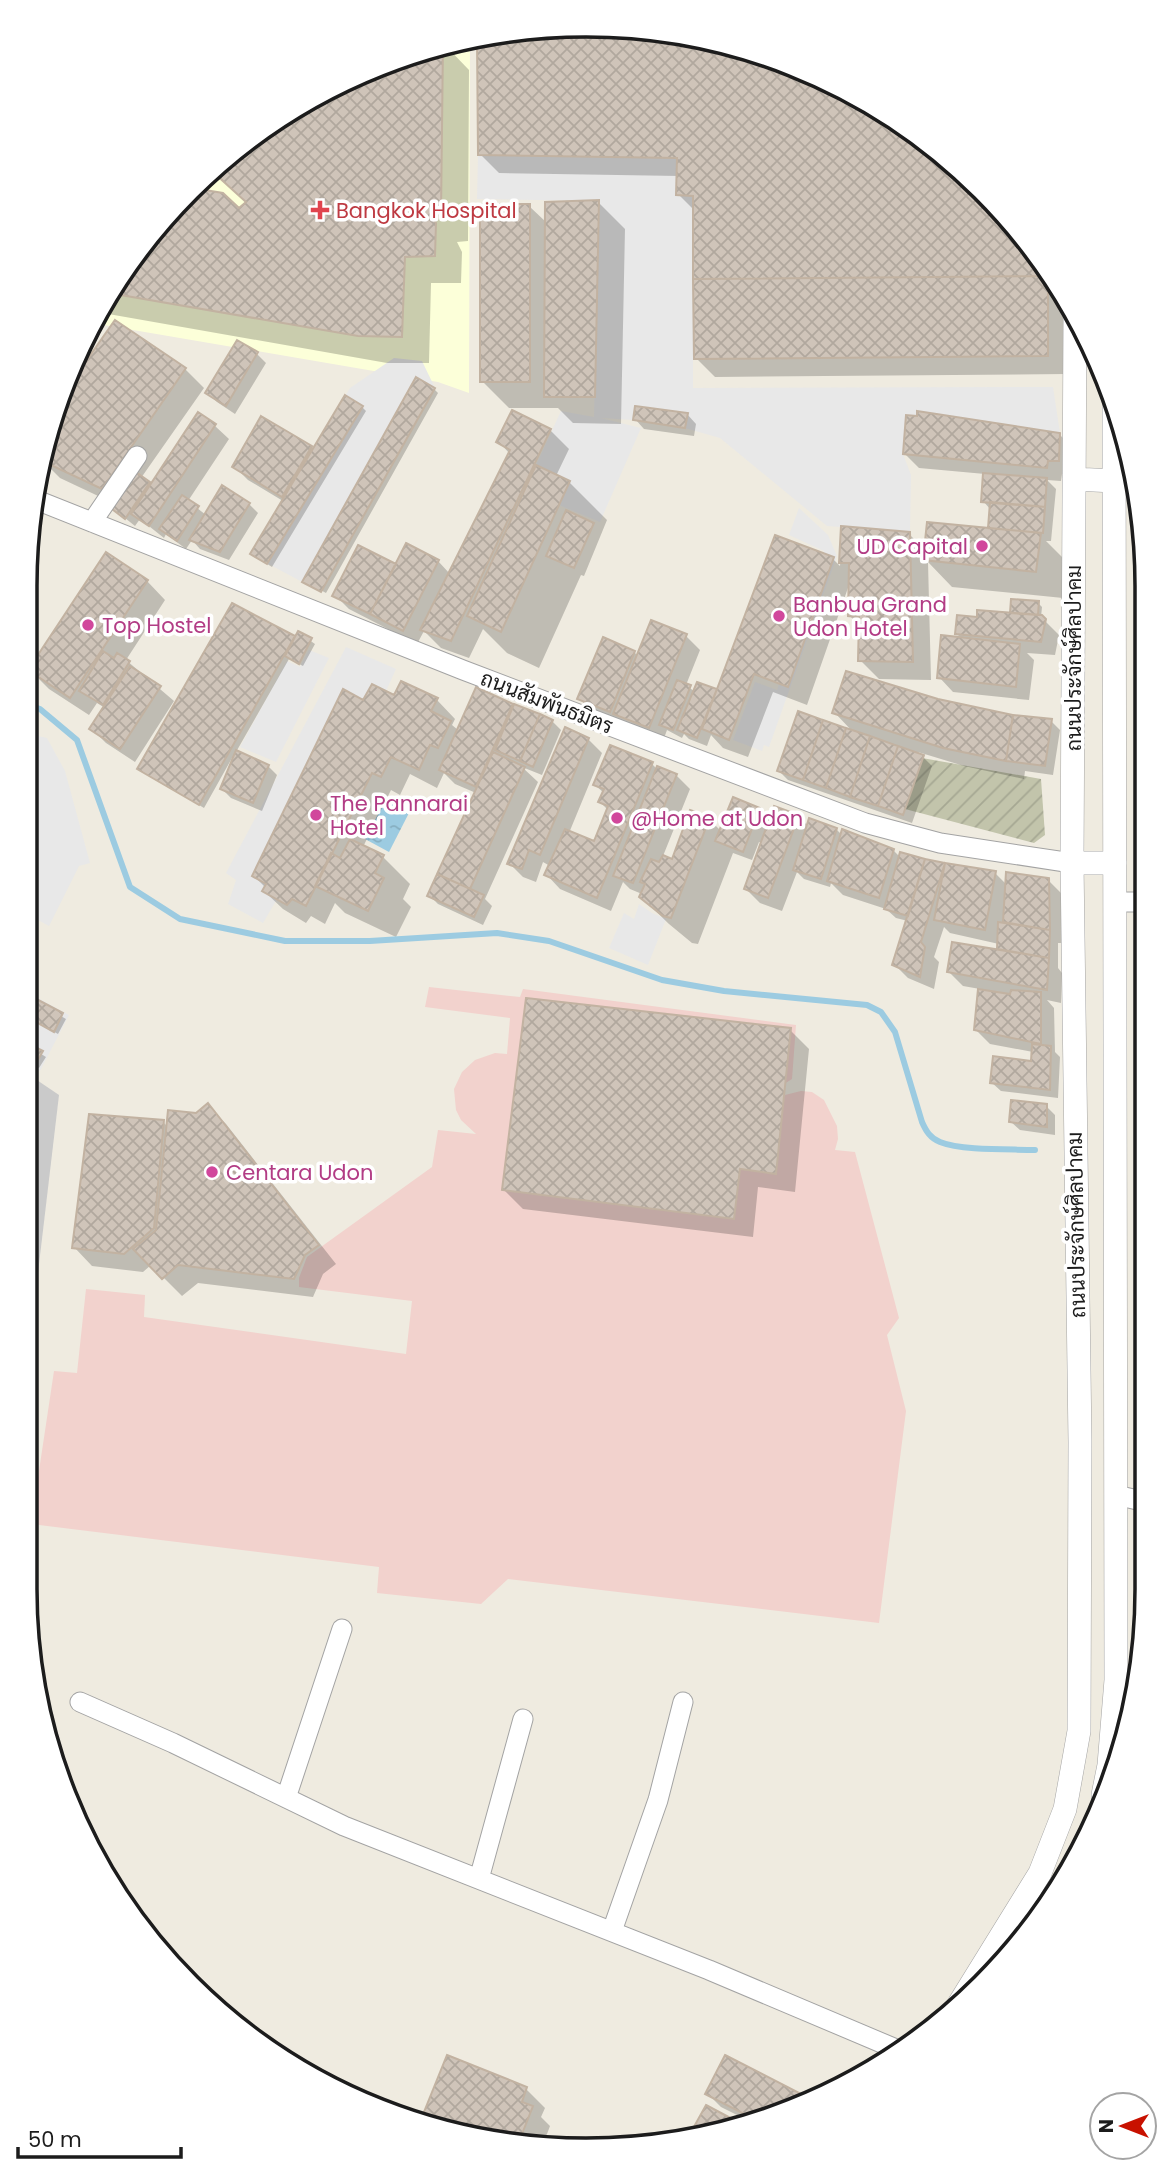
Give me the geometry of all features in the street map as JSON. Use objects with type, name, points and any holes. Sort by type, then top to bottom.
[{"type":"street","name":"ถนนประจักษ์ศิลปาคม","points":[[979,1972],[1040,1873],[1065,1809],[1079,1731],[1080,1486],[1072,863],[1075,335]]},
{"type":"street","points":[[1074,407],[1104,404]]},
{"type":"street","name":"ถนนประจักษ์ศิลปาคม","points":[[1111,1750],[1116,1680],[1114,434]]},
{"type":"street","points":[[92,522],[137,456]]},
{"type":"street","points":[[1074,479],[1114,481]]},
{"type":"street","name":"ถนนสัมพันธมิตร","points":[[43,503],[463,670],[865,823],[940,843],[1072,863]]},
{"type":"street","points":[[1072,863],[1115,863]]},
{"type":"street","points":[[1115,902],[1135,902]]},
{"type":"street","points":[[1075,1201],[1115,1203]]},
{"type":"street","points":[[1080,1486],[1135,1499]]},
{"type":"street","points":[[286,1798],[342,1629]]},
{"type":"street","points":[[80,1702],[173,1743],[344,1826],[612,1931],[890,2047]]},
{"type":"street","points":[[612,1931],[658,1800],[683,1702]]},
{"type":"street","points":[[479,1879],[523,1719]]},
{"type":"shaded area","name":"Bangkok Hospital","points":[[470,49],[469,393],[438,382],[103,325],[129,281],[173,224],[224,173],[252,150],[311,110],[343,93],[409,66]]},
{"type":"shaded area","points":[[478,155],[677,158],[693,196],[693,388],[1053,387],[1060,433],[918,411],[917,416],[907,415],[903,454],[911,475],[910,532],[827,526],[720,438],[685,428],[601,418],[641,428],[600,522],[559,505],[570,481],[536,465],[561,411],[594,417],[599,201],[477,199]]},
{"type":"shaded area","points":[[394,358],[422,361],[435,388],[321,592],[250,554],[350,388]]},
{"type":"shaded area","points":[[799,508],[828,535],[837,556],[769,747],[764,745],[762,751],[733,740],[755,682],[777,690],[824,551],[789,535]]},
{"type":"shaded area","points":[[346,647],[396,669],[386,691],[372,684],[363,700],[353,695],[260,881],[266,884],[262,891],[277,899],[263,923],[228,904],[236,880],[226,873]]},
{"type":"shaded area","points":[[309,650],[329,658],[276,762],[240,747],[287,661],[300,667]]},
{"type":"shaded area","points":[[37,736],[47,738],[65,771],[90,863],[79,866],[49,926],[37,920]]},
{"type":"shaded area","points":[[922,758],[1041,779],[1045,835],[1034,843],[905,809]]},
{"type":"shaded area","points":[[639,904],[666,919],[648,965],[609,948],[624,913],[634,919]]},
{"type":"shaded area","points":[[429,987],[520,997],[523,989],[796,1025],[792,1079],[784,1084],[785,1095],[801,1091],[812,1092],[824,1100],[837,1126],[835,1150],[855,1152],[899,1318],[887,1335],[906,1411],[879,1623],[508,1579],[481,1604],[377,1593],[379,1567],[37,1525],[37,1484],[54,1371],[77,1373],[86,1289],[145,1295],[144,1317],[406,1354],[412,1301],[299,1287],[299,1278],[307,1257],[432,1167],[438,1130],[476,1134],[461,1120],[456,1110],[454,1089],[462,1072],[475,1060],[495,1053],[507,1054],[510,1018],[425,1007]]},
{"type":"shaded area","points":[[37,998],[69,1015],[40,1071],[37,1069]]},
{"type":"shaded area","points":[[37,1080],[59,1095],[37,1281]]},
{"type":"water","points":[[387,797],[411,809],[389,852],[365,839]]},
{"type":"building","points":[[586,37],[658,41],[693,47],[728,55],[796,79],[829,93],[891,129],[948,173],[974,198],[999,224],[1039,276],[693,279],[693,196],[676,195],[677,158],[478,155],[477,47],[514,41]]},
{"type":"building","name":"Bangkok Hospital","points":[[443,55],[441,214],[432,215],[436,223],[435,256],[405,257],[402,337],[358,336],[120,295],[150,252],[206,190],[223,193],[239,208],[246,202],[219,178],[252,150],[311,110],[343,93]]},
{"type":"building","points":[[599,200],[595,397],[544,397],[545,202]]},
{"type":"building","points":[[480,204],[530,204],[530,382],[480,382]]},
{"type":"building","points":[[1039,276],[1048,289],[1048,356],[694,359],[693,279]]},
{"type":"building","points":[[115,320],[186,368],[102,489],[50,465],[66,409],[84,364]]},
{"type":"building","points":[[237,340],[258,352],[226,406],[205,393]]},
{"type":"building","points":[[416,377],[435,388],[321,592],[302,582]]},
{"type":"building","points":[[345,395],[363,406],[267,564],[250,554]]},
{"type":"building","points":[[635,406],[688,413],[685,428],[633,420]]},
{"type":"building","points":[[512,410],[551,429],[451,641],[420,630],[510,450],[496,442]]},
{"type":"building","points":[[917,411],[1060,433],[1059,461],[1048,461],[1047,468],[903,454],[906,415],[917,416]]},
{"type":"building","points":[[198,412],[216,424],[149,526],[131,514]]},
{"type":"building","points":[[261,416],[312,446],[282,497],[232,467]]},
{"type":"building","points":[[536,465],[570,481],[501,632],[467,616]]},
{"type":"building","points":[[133,470],[150,482],[125,519],[108,506]]},
{"type":"building","points":[[983,473],[1047,478],[1045,507],[981,502]]},
{"type":"building","points":[[222,485],[250,503],[220,552],[189,540]]},
{"type":"building","points":[[182,495],[199,506],[177,541],[159,529]]},
{"type":"building","points":[[990,502],[1045,507],[1043,533],[988,528]]},
{"type":"building","points":[[566,510],[594,523],[574,568],[546,556]]},
{"type":"building","name":"UD Capital","points":[[927,522],[1041,533],[1036,572],[923,560]]},
{"type":"building","points":[[841,526],[910,532],[913,662],[858,661],[859,617],[848,616],[849,563],[839,563]]},
{"type":"building","name":"Banbua Grand Udon Hotel","points":[[775,535],[834,557],[788,687],[754,674],[729,740],[702,729]]},
{"type":"building","points":[[406,543],[439,560],[403,631],[370,614]]},
{"type":"building","points":[[358,545],[396,564],[370,614],[332,596]]},
{"type":"building","name":"Top Hostel","points":[[106,552],[148,580],[70,698],[37,676],[37,656]]},
{"type":"building","points":[[1011,599],[1039,601],[1038,615],[1010,613]]},
{"type":"building","points":[[232,603],[295,636],[199,805],[137,769]]},
{"type":"building","points":[[977,610],[1042,615],[1046,619],[1041,642],[955,634],[957,615],[977,617]]},
{"type":"building","points":[[651,620],[687,634],[649,728],[613,714]]},
{"type":"building","points":[[298,631],[312,638],[299,664],[285,656]]},
{"type":"building","points":[[941,635],[1020,644],[1016,687],[937,678]]},
{"type":"building","points":[[603,637],[635,651],[610,712],[577,699]]},
{"type":"building","points":[[103,651],[114,658],[117,653],[130,661],[103,705],[79,691]]},
{"type":"building","points":[[130,666],[161,686],[120,749],[89,729]]},
{"type":"building","points":[[846,671],[938,699],[1013,715],[1006,761],[943,748],[832,713]]},
{"type":"building","points":[[677,680],[691,685],[673,730],[659,725]]},
{"type":"building","name":"The Pannarai Hotel","points":[[401,681],[438,698],[431,711],[451,721],[438,748],[430,745],[419,770],[391,757],[381,777],[372,773],[306,906],[292,899],[287,905],[262,891],[266,884],[252,876],[343,689],[363,700],[372,684],[394,695]]},
{"type":"building","points":[[697,682],[717,689],[697,738],[677,730]]},
{"type":"building","points":[[476,687],[513,704],[476,787],[439,770]]},
{"type":"building","points":[[514,704],[540,714],[520,761],[495,750]]},
{"type":"building","points":[[798,711],[823,720],[803,780],[777,771]]},
{"type":"building","points":[[540,714],[553,720],[533,767],[520,761]]},
{"type":"building","points":[[1013,715],[1052,719],[1045,766],[1006,761]]},
{"type":"building","points":[[823,720],[846,728],[826,788],[803,780]]},
{"type":"building","points":[[565,727],[589,738],[540,855],[529,850],[522,869],[507,864]]},
{"type":"building","points":[[846,728],[870,736],[850,797],[826,788]]},
{"type":"building","points":[[870,736],[898,746],[878,806],[850,797]]},
{"type":"building","name":"@Home at Udon","points":[[610,745],[653,762],[597,898],[544,875],[565,829],[594,841],[608,806],[598,802],[604,789],[593,785]]},
{"type":"building","points":[[898,746],[924,755],[903,815],[878,806]]},
{"type":"building","points":[[236,750],[269,765],[253,803],[220,789]]},
{"type":"building","points":[[493,752],[525,767],[470,889],[437,874]]},
{"type":"building","points":[[657,766],[677,774],[633,883],[613,876]]},
{"type":"building","points":[[733,797],[760,808],[743,852],[715,841]]},
{"type":"building","points":[[774,806],[799,815],[768,898],[744,889]]},
{"type":"building","points":[[690,810],[710,817],[671,918],[663,916],[639,897],[645,884],[640,882],[651,859],[659,862],[663,855],[672,859]]},
{"type":"building","points":[[809,818],[837,828],[821,879],[793,870]]},
{"type":"building","points":[[842,829],[894,849],[879,898],[827,881]]},
{"type":"building","points":[[350,839],[384,855],[375,873],[384,878],[368,911],[315,886],[331,853],[340,858]]},
{"type":"building","points":[[900,852],[925,859],[908,916],[884,909]]},
{"type":"building","points":[[925,859],[945,863],[921,942],[925,947],[920,977],[892,965]]},
{"type":"building","points":[[945,863],[996,871],[985,930],[934,920]]},
{"type":"building","points":[[1006,872],[1049,878],[1050,930],[1003,922]]},
{"type":"building","points":[[437,874],[484,895],[474,917],[427,896]]},
{"type":"building","points":[[998,922],[1050,930],[1049,958],[997,949]]},
{"type":"building","points":[[952,942],[1049,958],[1047,990],[947,972]]},
{"type":"building","points":[[978,989],[1010,994],[1011,990],[1041,992],[1041,1044],[974,1030]]},
{"type":"building","points":[[526,998],[791,1028],[776,1174],[740,1169],[734,1219],[502,1190]]},
{"type":"building","points":[[37,999],[63,1013],[54,1032],[37,1023]]},
{"type":"building","points":[[1032,1044],[1051,1046],[1050,1090],[990,1083],[993,1056],[1031,1061]]},
{"type":"building","points":[[37,1048],[43,1051],[37,1062]]},
{"type":"building","points":[[1011,1100],[1047,1104],[1047,1127],[1009,1122]]},
{"type":"building","name":"Centara Udon","points":[[208,1103],[319,1245],[305,1255],[294,1279],[178,1265],[162,1279],[133,1249],[156,1230],[168,1110],[196,1113]]},
{"type":"building","points":[[89,1114],[164,1120],[154,1228],[124,1254],[72,1248]]},
{"type":"building","points":[[447,2055],[527,2087],[522,2102],[533,2106],[522,2135],[479,2128],[423,2114]]},
{"type":"building","points":[[725,2055],[801,2094],[745,2115],[705,2094]]},
{"type":"building","points":[[706,2105],[732,2119],[728,2120],[693,2128]]},
{"type":"waterway","points":[[37,708],[77,740],[130,887],[180,919],[285,941],[370,941],[497,933],[549,941],[662,980],[724,991],[867,1005],[881,1012],[895,1032],[922,1122],[931,1136],[940,1142],[961,1147],[1035,1150]]},
{"type":"place","name":"Bangkok Hospital","points":[[320,210]]},
{"type":"place","name":"UD Capital","points":[[982,546]]},
{"type":"place","name":"Banbua Grand Udon Hotel","points":[[779,616]]},
{"type":"place","name":"Top Hostel","points":[[88,625]]},
{"type":"place","name":"The Pannarai Hotel","points":[[316,815]]},
{"type":"place","name":"@Home at Udon","points":[[617,818]]},
{"type":"place","name":"Centara Udon","points":[[212,1172]]}]
